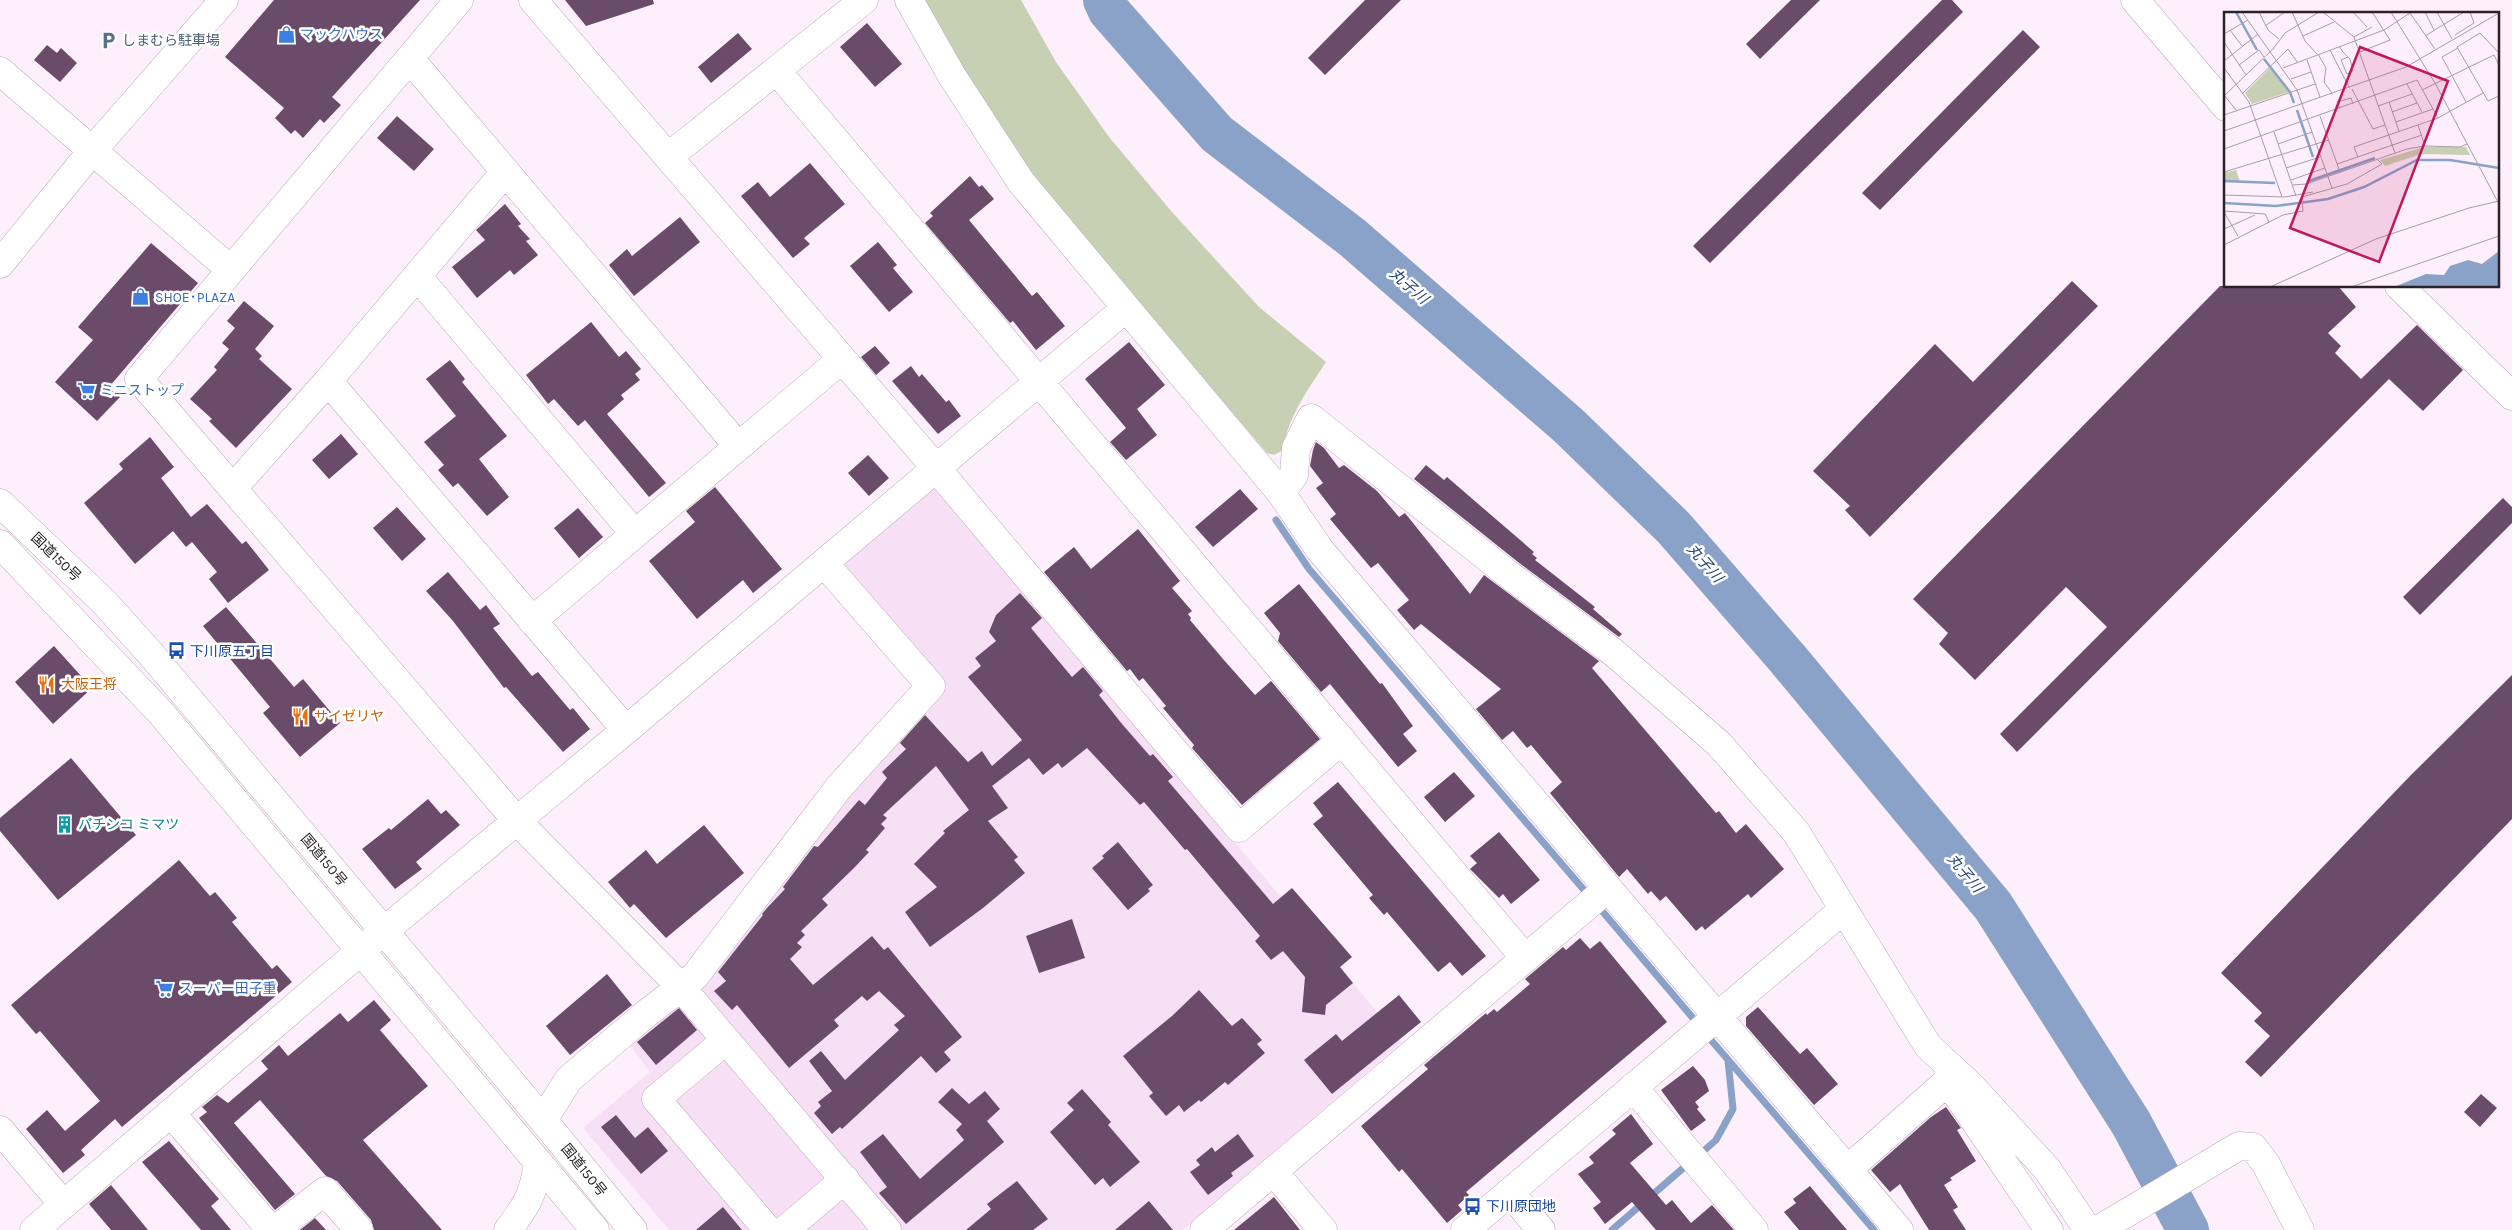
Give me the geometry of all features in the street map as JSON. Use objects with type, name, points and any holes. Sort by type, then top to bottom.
[{"type":"main road","points":[[0,264],[92,151],[224,0]]},
{"type":"main road","points":[[460,0],[139,379],[518,821],[680,986],[888,1230]]},
{"type":"main road","points":[[532,0],[936,468],[1239,828],[1342,740]]},
{"type":"main road","points":[[668,157],[864,0]]},
{"type":"main road","points":[[909,0],[952,76],[1022,182],[1281,493],[1320,550],[1899,1230]]},
{"type":"main road","points":[[2135,0],[2224,105]]},
{"type":"main road","points":[[410,59],[738,446]]},
{"type":"main road","points":[[0,71],[231,270]]},
{"type":"main road","points":[[777,71],[1525,958]]},
{"type":"main road","points":[[233,488],[328,381],[505,172]]},
{"type":"main road","points":[[417,276],[634,534]]},
{"type":"main road","points":[[2401,288],[2512,396]]},
{"type":"main road","points":[[34,1230],[361,951],[518,821],[1126,308]]},
{"type":"main road","points":[[532,621],[842,359]]},
{"type":"main road","points":[[328,381],[626,730]]},
{"type":"main road","points":[[1281,493],[1294,475],[1296,448],[1311,418],[1508,574],[1613,652],[1719,744],[1796,832],[1948,1081],[2049,1230]]},
{"type":"main road","name":"国道150号","points":[[0,503],[104,602],[150,653],[543,1120],[633,1230]]},
{"type":"main road","points":[[0,544],[160,712],[595,1230]]},
{"type":"main road","points":[[543,1120],[569,1079],[680,986],[695,976],[719,948],[840,786],[931,686],[824,563]]},
{"type":"main road","points":[[1204,1230],[1607,889]]},
{"type":"main road","points":[[1465,1230],[1843,910]]},
{"type":"main road","points":[[726,1040],[656,1099],[768,1230]]},
{"type":"main road","points":[[1928,1046],[1971,1086],[2047,1169],[2097,1229],[2239,1146],[2254,1146],[2266,1164],[2300,1230]]},
{"type":"main road","points":[[1847,1170],[1948,1081]]},
{"type":"main road","points":[[1633,1087],[1754,1230]]},
{"type":"main road","points":[[171,1114],[273,1230],[325,1191],[359,1230]]},
{"type":"main road","points":[[0,1130],[63,1204]]},
{"type":"main road","points":[[508,1230],[523,1210],[534,1189],[538,1162]]},
{"type":"main road","points":[[1273,1171],[1322,1230]]},
{"type":"main road","points":[[785,1230],[844,1179]]},
{"type":"main road","points":[[1510,1192],[1542,1230]]},
{"type":"shaded area","points":[[933,481],[1402,1042],[1183,1230],[902,1230],[695,988],[861,778],[947,687],[838,562]]},
{"type":"shaded area","points":[[682,1001],[876,1230],[669,1230],[583,1128],[650,1072],[630,1045]]},
{"type":"green space","points":[[924,0],[1021,0],[1056,62],[1109,137],[1172,212],[1259,307],[1326,362],[1294,415],[1285,438],[1283,450],[1274,455],[1267,453],[1059,210],[1004,133],[958,62]]},
{"type":"building","points":[[274,0],[420,0],[332,97],[341,105],[324,123],[320,119],[303,138],[295,130],[291,134],[275,118],[284,108],[225,57]]},
{"type":"building","points":[[565,0],[653,0],[654,4],[586,26]]},
{"type":"building","points":[[1365,0],[1401,0],[1325,75],[1308,58]]},
{"type":"building","points":[[1791,0],[1820,0],[1760,59],[1746,44]]},
{"type":"building","points":[[1942,0],[1952,0],[1963,12],[1710,263],[1693,246]]},
{"type":"building","points":[[867,23],[902,64],[875,87],[840,47]]},
{"type":"building","points":[[2023,30],[2040,47],[1880,210],[1862,193]]},
{"type":"building","points":[[738,33],[752,49],[711,83],[698,67]]},
{"type":"building","points":[[47,45],[57,53],[61,48],[77,63],[60,82],[34,60]]},
{"type":"building","points":[[397,116],[434,149],[414,171],[377,138]]},
{"type":"building","points":[[810,163],[845,204],[804,238],[810,244],[793,258],[741,196],[758,182],[770,197]]},
{"type":"building","points":[[970,176],[979,187],[982,185],[994,199],[969,220],[1032,296],[1037,292],[1065,326],[1036,350],[1013,321],[1010,323],[925,223],[933,216],[930,213]]},
{"type":"building","points":[[505,204],[521,224],[518,226],[530,239],[526,241],[538,255],[514,275],[510,270],[477,298],[452,267],[485,240],[476,230]]},
{"type":"building","points":[[680,217],[700,242],[634,296],[609,265],[627,249],[632,256]]},
{"type":"building","points":[[878,242],[897,265],[893,268],[913,292],[889,312],[850,266]]},
{"type":"building","points":[[151,243],[198,283],[109,387],[120,397],[97,421],[55,382],[93,340],[78,327]]},
{"type":"building","points":[[2072,281],[2098,306],[1870,537],[1845,510],[1850,506],[1813,471],[1935,344],[1973,382]]},
{"type":"building","points":[[2220,286],[2224,286],[2224,288],[2340,288],[2356,307],[2328,333],[2341,346],[2335,353],[2361,379],[2417,325],[2463,370],[2423,411],[2389,379],[2017,752],[2000,734],[2107,627],[2066,587],[1975,680],[1939,644],[1948,633],[1913,599]]},
{"type":"building","points":[[244,301],[274,326],[255,349],[262,356],[259,359],[292,389],[236,448],[209,421],[212,419],[190,399],[217,370],[214,367],[229,349],[222,343],[235,328],[227,321]]},
{"type":"building","points":[[591,322],[619,357],[626,351],[641,369],[635,374],[640,380],[621,395],[624,399],[607,414],[666,483],[649,497],[585,420],[578,426],[554,399],[548,404],[526,375]]},
{"type":"building","points":[[1129,342],[1165,385],[1137,409],[1157,435],[1126,460],[1110,442],[1126,428],[1085,379]]},
{"type":"building","points":[[875,346],[890,363],[876,375],[861,357]]},
{"type":"building","points":[[450,360],[465,379],[462,382],[507,436],[479,459],[509,497],[487,516],[458,483],[453,487],[438,470],[444,465],[424,442],[456,416],[426,379]]},
{"type":"building","points":[[911,366],[919,377],[922,374],[946,402],[949,400],[961,416],[938,434],[892,381]]},
{"type":"building","points":[[341,434],[358,454],[329,479],[312,460]]},
{"type":"building","points":[[150,437],[174,467],[161,478],[191,517],[207,504],[242,544],[246,541],[269,570],[228,603],[209,579],[217,572],[192,542],[186,547],[173,531],[135,564],[84,503],[123,469],[119,464]]},
{"type":"building","points":[[1316,442],[1324,448],[1339,468],[1344,465],[1377,491],[1399,517],[1405,513],[1470,594],[1484,575],[1599,661],[1592,668],[1716,813],[1719,811],[1736,833],[1746,824],[1784,869],[1751,898],[1748,894],[1705,930],[1702,926],[1696,931],[1666,896],[1660,901],[1651,891],[1648,894],[1627,869],[1619,877],[1550,793],[1562,782],[1531,745],[1527,748],[1513,731],[1502,740],[1476,709],[1501,689],[1421,624],[1414,630],[1397,610],[1409,600],[1378,563],[1371,568],[1330,519],[1336,514],[1316,488],[1323,483],[1310,466]]},
{"type":"building","points":[[868,455],[889,478],[869,496],[848,473]]},
{"type":"building","points":[[1426,465],[1444,480],[1447,477],[1534,552],[1532,554],[1537,558],[1535,560],[1595,607],[1593,609],[1622,634],[1619,637],[1518,562],[1414,479]]},
{"type":"building","points":[[715,487],[782,569],[753,593],[743,580],[697,619],[649,561],[695,522],[686,511]]},
{"type":"building","points":[[1240,489],[1258,509],[1213,547],[1195,527]]},
{"type":"building","points":[[2503,498],[2512,507],[2512,523],[2420,615],[2403,597]]},
{"type":"building","points":[[397,507],[426,539],[402,561],[373,528]]},
{"type":"building","points":[[578,508],[603,537],[579,558],[554,528]]},
{"type":"building","points":[[1138,529],[1180,581],[1172,588],[1192,611],[1188,614],[1191,618],[1190,620],[1223,659],[1255,695],[1271,681],[1320,739],[1242,805],[1192,748],[1194,745],[1163,708],[1166,706],[1143,678],[1139,681],[1130,669],[1127,671],[1044,572],[1074,547],[1091,569]]},
{"type":"building","points":[[448,572],[480,610],[486,605],[500,624],[493,628],[532,676],[538,672],[570,710],[573,708],[590,729],[563,752],[506,687],[504,688],[453,621],[426,591]]},
{"type":"building","points":[[1299,584],[1380,684],[1382,683],[1413,726],[1403,734],[1417,751],[1398,767],[1330,684],[1321,692],[1278,641],[1280,633],[1264,613]]},
{"type":"building","points":[[1020,593],[1042,618],[1031,628],[1072,677],[1083,667],[1103,691],[1099,695],[1122,724],[1150,756],[1153,754],[1173,777],[1168,781],[1273,904],[1292,888],[1352,957],[1340,967],[1353,983],[1326,1005],[1325,1015],[1302,1012],[1305,977],[1283,951],[1271,960],[1255,941],[1260,936],[1187,849],[1185,850],[1144,802],[1140,805],[1087,748],[1062,768],[1058,763],[1043,775],[1029,758],[992,786],[1008,808],[988,821],[1018,857],[1014,860],[1025,873],[983,908],[930,947],[905,912],[937,887],[914,864],[945,833],[943,831],[969,810],[936,766],[883,815],[887,818],[881,824],[885,828],[866,850],[869,852],[822,899],[828,905],[801,931],[805,935],[797,943],[802,947],[790,959],[813,985],[872,936],[884,950],[888,947],[962,1037],[944,1052],[951,1060],[936,1073],[921,1056],[842,1129],[840,1127],[832,1134],[814,1113],[821,1106],[818,1102],[832,1091],[809,1061],[821,1051],[845,1080],[899,1030],[894,1025],[905,1016],[879,991],[867,1001],[862,996],[834,1020],[839,1026],[789,1068],[737,1005],[732,1010],[714,991],[726,981],[718,972],[762,914],[785,889],[783,887],[814,846],[818,847],[859,800],[865,805],[887,778],[882,772],[906,749],[900,743],[925,715],[968,762],[982,751],[992,766],[1022,740],[968,677],[981,666],[975,658],[996,641],[989,632],[996,615]]},
{"type":"building","points":[[226,607],[294,687],[303,679],[340,723],[300,757],[263,713],[270,707],[203,626]]},
{"type":"building","points":[[54,646],[92,688],[53,724],[15,682]]},
{"type":"building","points":[[2512,675],[2512,819],[2261,1077],[2245,1062],[2270,1036],[2254,1021],[2262,1013],[2221,973],[2410,776]]},
{"type":"building","name":"パチンコ ミマツ","points":[[71,758],[136,835],[58,900],[0,831],[0,818]]},
{"type":"building","points":[[1454,772],[1475,796],[1445,822],[1424,797]]},
{"type":"building","points":[[1338,782],[1486,956],[1462,976],[1450,962],[1438,972],[1387,912],[1384,915],[1369,898],[1373,895],[1313,824],[1323,816],[1313,803]]},
{"type":"building","points":[[428,799],[441,814],[446,810],[460,825],[416,862],[422,869],[395,889],[362,849],[389,828],[391,830]]},
{"type":"building","points":[[704,825],[744,873],[666,938],[634,904],[630,908],[608,882],[646,850],[657,864]]},
{"type":"building","points":[[1499,832],[1540,880],[1511,904],[1503,894],[1499,898],[1470,869],[1477,863],[1470,856]]},
{"type":"building","points":[[1118,842],[1153,885],[1148,889],[1150,891],[1128,910],[1092,868]]},
{"type":"building","points":[[179,860],[210,896],[215,892],[237,918],[232,922],[272,969],[277,965],[292,982],[122,1127],[115,1119],[81,1150],[85,1155],[63,1173],[26,1129],[47,1110],[65,1131],[100,1101],[40,1031],[36,1034],[11,1005]]},
{"type":"building","points":[[1072,919],[1085,958],[1039,973],[1026,936]]},
{"type":"building","points":[[1580,938],[1590,949],[1600,941],[1667,1022],[1466,1192],[1469,1195],[1458,1205],[1462,1210],[1447,1223],[1402,1169],[1399,1172],[1361,1126],[1428,1069],[1424,1065],[1486,1013],[1487,1015],[1494,1009],[1497,1012],[1530,984],[1525,979],[1563,947],[1566,950]]},
{"type":"building","points":[[607,974],[632,1005],[570,1055],[546,1026]]},
{"type":"building","points":[[1199,990],[1232,1026],[1242,1018],[1262,1040],[1257,1044],[1265,1053],[1228,1085],[1225,1082],[1201,1102],[1199,1100],[1184,1112],[1179,1105],[1166,1116],[1149,1096],[1153,1093],[1123,1056],[1172,1016]]},
{"type":"building","points":[[1399,995],[1421,1022],[1332,1094],[1304,1060],[1336,1034],[1342,1041]]},
{"type":"building","points":[[374,1000],[391,1020],[380,1030],[428,1086],[363,1140],[442,1230],[374,1230],[371,1220],[337,1181],[326,1176],[260,1100],[234,1123],[295,1194],[275,1210],[199,1118],[207,1112],[202,1107],[217,1095],[228,1103],[268,1069],[261,1061],[279,1045],[288,1056],[340,1013],[348,1022]]},
{"type":"building","points":[[1758,1007],[1800,1054],[1807,1048],[1838,1084],[1814,1105],[1746,1026],[1746,1017]]},
{"type":"building","points":[[679,1008],[697,1030],[656,1065],[637,1042]]},
{"type":"building","points":[[1693,1066],[1705,1080],[1709,1091],[1695,1102],[1699,1107],[1697,1109],[1706,1120],[1691,1131],[1661,1090]]},
{"type":"building","points":[[952,1088],[969,1104],[985,1091],[1000,1109],[987,1121],[1004,1142],[906,1224],[879,1193],[887,1187],[860,1152],[883,1134],[920,1179],[964,1140],[956,1130],[962,1124],[938,1102]]},
{"type":"building","points":[[1082,1089],[1111,1122],[1108,1125],[1140,1162],[1110,1187],[1103,1178],[1095,1185],[1050,1132],[1074,1110],[1067,1103]]},
{"type":"building","points":[[2481,1094],[2497,1108],[2480,1127],[2464,1112]]},
{"type":"building","points":[[1946,1107],[1961,1128],[1957,1130],[1976,1161],[1950,1178],[1952,1180],[1944,1185],[1958,1207],[1953,1210],[1966,1230],[1929,1230],[1900,1184],[1890,1192],[1871,1170],[1931,1117]]},
{"type":"building","points":[[1631,1114],[1653,1144],[1630,1163],[1666,1205],[1672,1200],[1691,1223],[1712,1205],[1734,1230],[1656,1230],[1632,1202],[1605,1224],[1593,1208],[1601,1202],[1578,1174],[1594,1163],[1589,1157],[1616,1134],[1612,1130]]},
{"type":"building","points":[[616,1115],[635,1138],[648,1127],[668,1151],[641,1174],[601,1127]]},
{"type":"building","points":[[1238,1134],[1254,1156],[1231,1173],[1233,1176],[1208,1195],[1190,1172],[1200,1165],[1196,1160],[1212,1147],[1215,1152]]},
{"type":"building","points":[[169,1141],[219,1199],[211,1206],[231,1230],[201,1230],[142,1162]]},
{"type":"building","points":[[1017,1181],[1048,1219],[1033,1230],[966,1230],[991,1209],[987,1204]]},
{"type":"building","points":[[111,1185],[148,1230],[111,1230],[89,1204]]},
{"type":"building","points":[[1810,1186],[1847,1230],[1799,1230],[1784,1212],[1796,1203],[1793,1199]]},
{"type":"building","points":[[1274,1197],[1300,1230],[1234,1230]]},
{"type":"building","points":[[1149,1201],[1173,1230],[1115,1230]]},
{"type":"building","points":[[723,1207],[742,1230],[696,1230]]},
{"type":"building","points":[[315,1218],[326,1230],[300,1230]]},
{"type":"waterway","name":"丸子川","points":[[1104,0],[1109,11],[1217,134],[1353,238],[1569,426],[1674,528],[1787,658],[1993,906],[2131,1123],[2188,1230]]},
{"type":"waterway","points":[[1276,520],[1309,569],[1590,897]]},
{"type":"waterway","points":[[1597,905],[1698,1024]]},
{"type":"waterway","points":[[1705,1033],[1874,1230]]},
{"type":"waterway","points":[[1698,1156],[1716,1140],[1733,1109],[1728,1060]]},
{"type":"waterway","points":[[1612,1230],[1689,1163]]},
{"type":"place","name":"マックハウス","points":[[286,34]]},
{"type":"place","name":"しまむら駐車場","points":[[108,40]]},
{"type":"place","name":"SHOE･PLAZA","points":[[141,297]]},
{"type":"place","name":"ミニストップ","points":[[86,390]]},
{"type":"place","name":"下川原五丁目","points":[[176,651]]},
{"type":"place","name":"大阪王将","points":[[47,684]]},
{"type":"place","name":"サイゼリヤ","points":[[300,716]]},
{"type":"place","name":"パチンコ ミマツ","points":[[64,824]]},
{"type":"place","name":"スーパー田子重","points":[[165,988]]},
{"type":"place","name":"下川原団地","points":[[1472,1206]]}]
